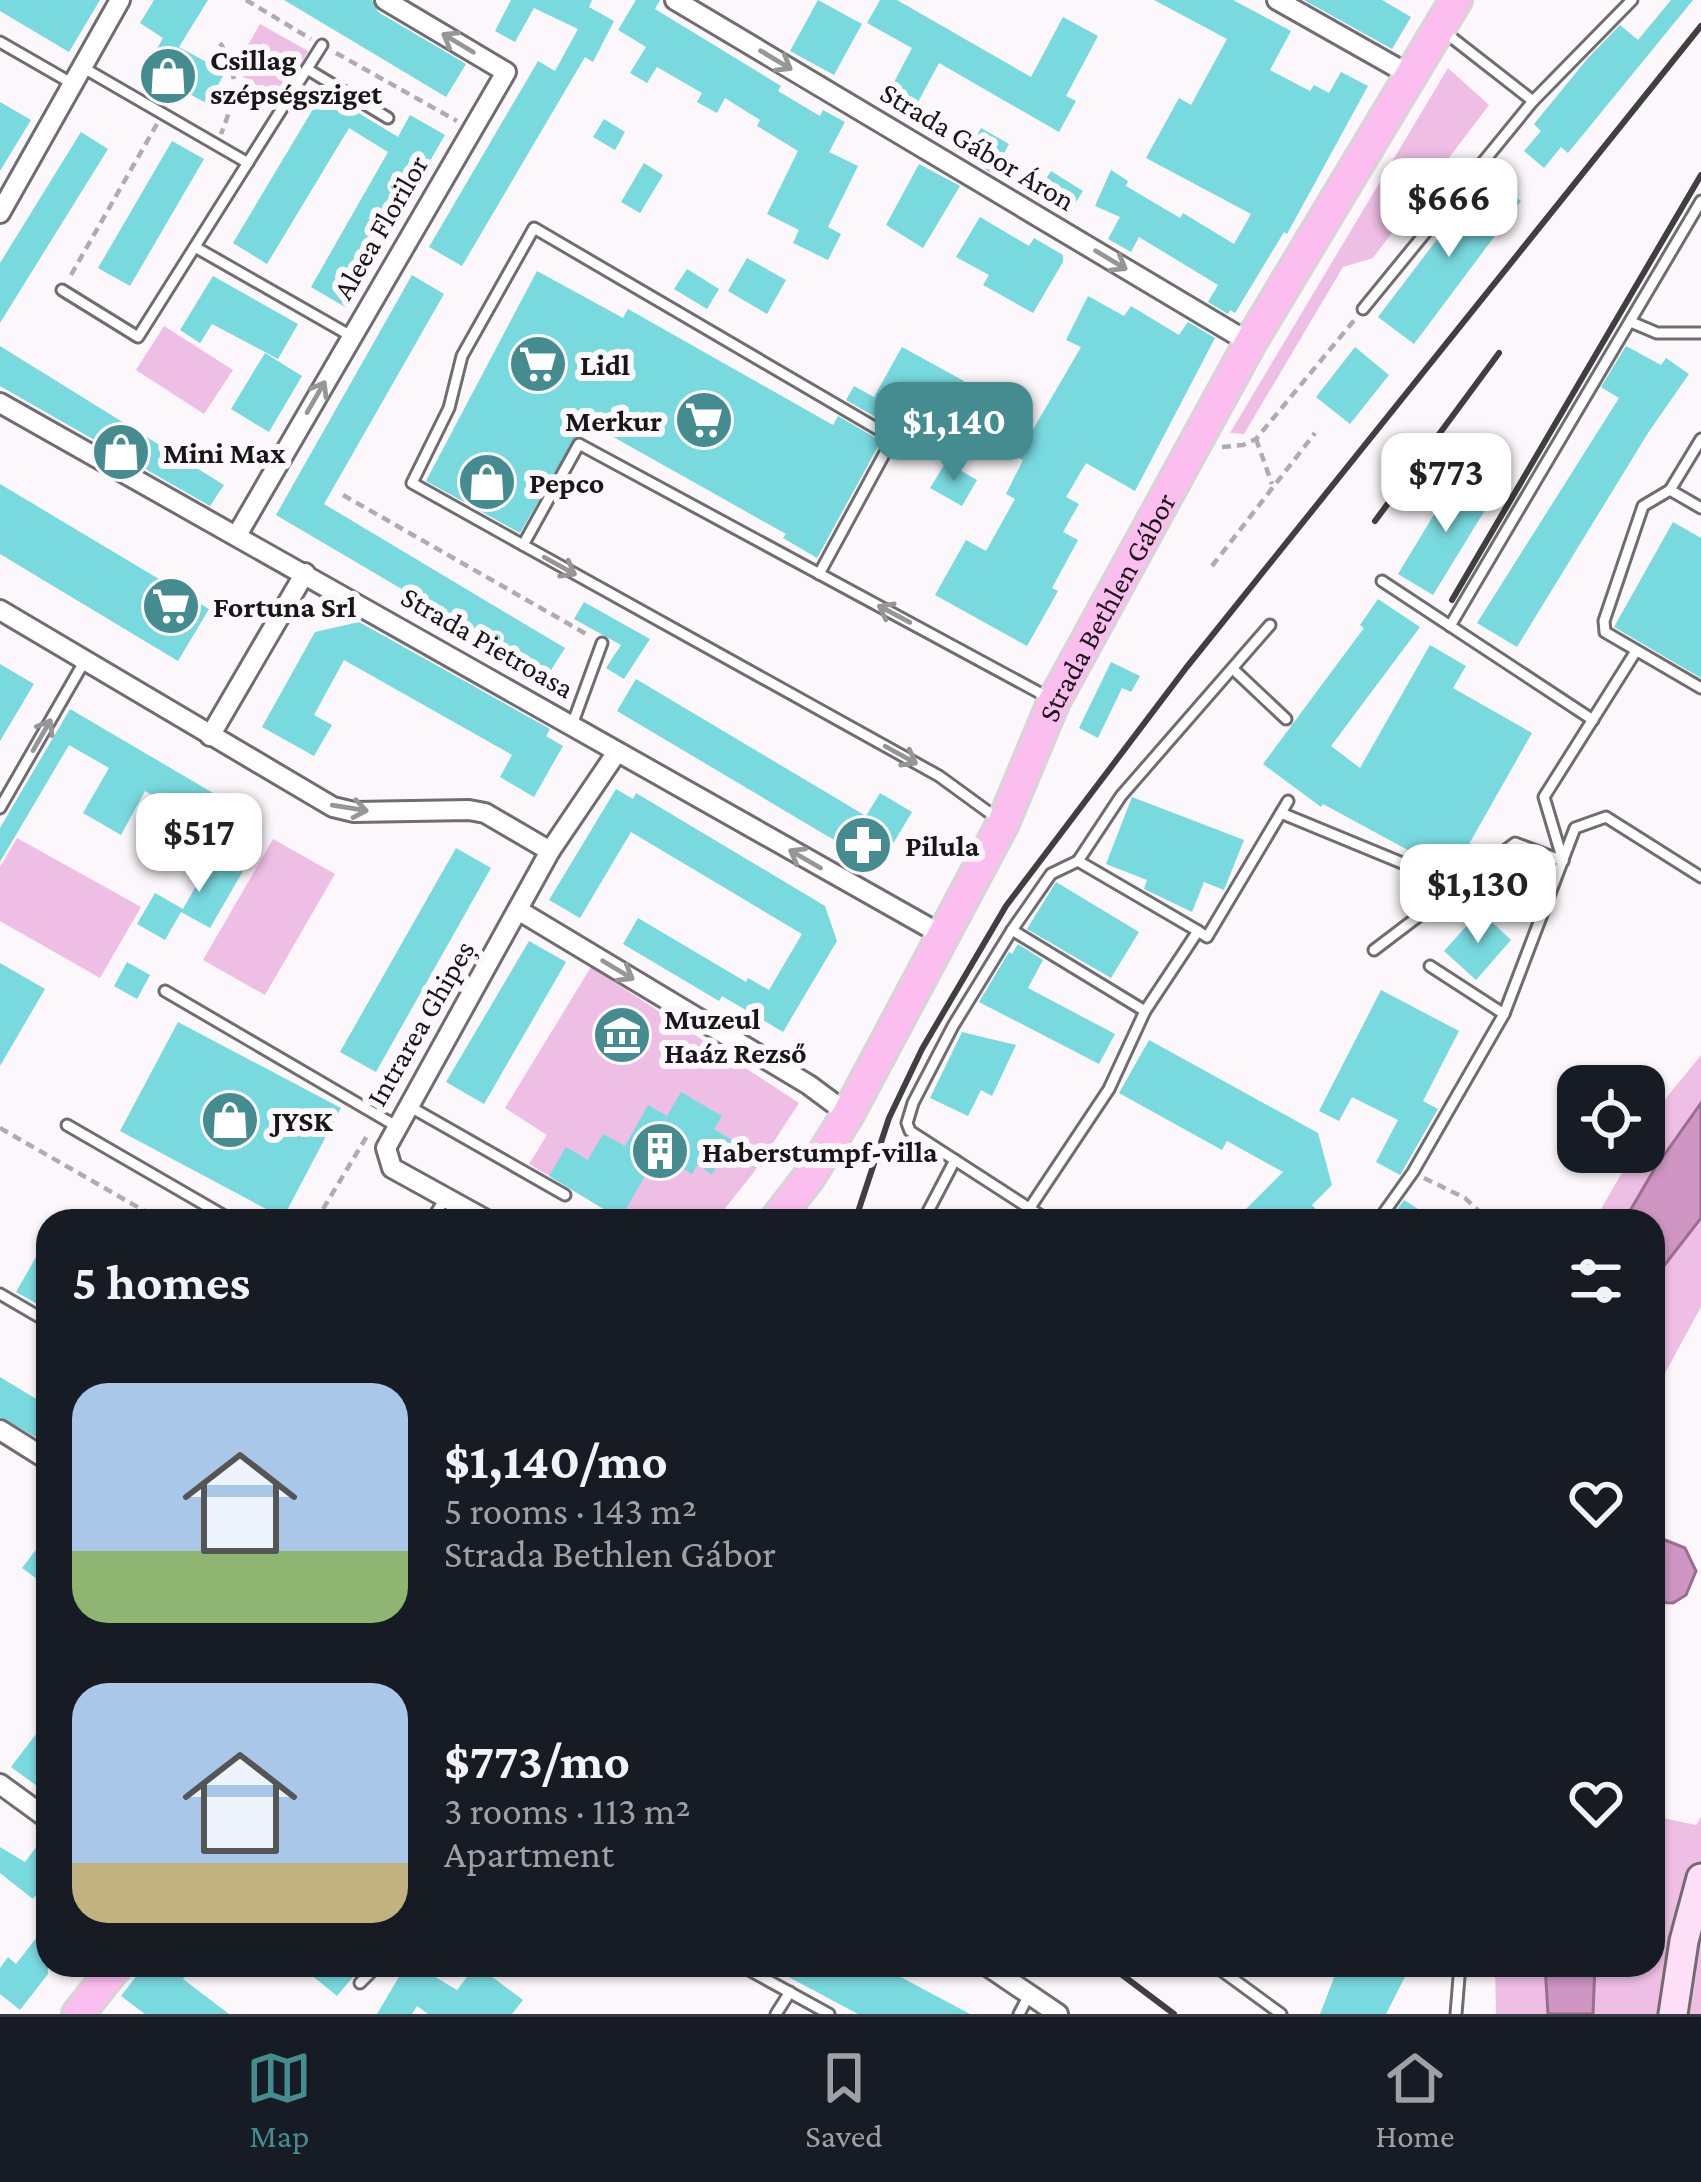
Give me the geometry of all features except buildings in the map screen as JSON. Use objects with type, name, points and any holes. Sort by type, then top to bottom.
[{"type":"main road","name":"Strada Bethlen Gábor","points":[[784,1209],[848,1114],[944,936],[1003,823],[1054,701],[1250,343],[1456,0]]},
{"type":"main road","points":[[1673,2014],[1684,1941],[1701,1878]]},
{"type":"main road","points":[[78,2014],[107,1977]]},
{"type":"street","points":[[0,213],[120,0]]},
{"type":"street","name":"Aleea Florilor","points":[[237,535],[506,72],[385,0]]},
{"type":"street","name":"Strada Gábor Áron","points":[[675,0],[1250,343]]},
{"type":"street","points":[[1277,0],[1408,74]]},
{"type":"street","name":"Strada Pietroasa","points":[[0,403],[944,936]]},
{"type":"street","points":[[210,736],[305,573]]},
{"type":"street","points":[[0,610],[333,807],[354,812],[485,813],[550,851]]},
{"type":"street","name":"Intrarea Ghipeș","points":[[446,1197],[392,1168],[386,1148],[388,1121],[407,1105],[550,851],[617,752]]},
{"type":"street","points":[[518,910],[809,1085],[848,1114]]},
{"type":"street","points":[[446,1197],[467,1209]]},
{"type":"street","points":[[0,1430],[36,1452]]},
{"type":"street","points":[[0,1784],[36,1810]]},
{"type":"street","points":[[1003,1977],[1058,2014]]},
{"type":"lane","points":[[1364,308],[1533,101],[1632,0]]},
{"type":"lane","points":[[1440,28],[1533,101]]},
{"type":"lane","points":[[0,42],[163,114],[248,163]]},
{"type":"lane","points":[[62,290],[138,337],[322,45]]},
{"type":"lane","points":[[307,69],[388,118]]},
{"type":"lane","points":[[1450,626],[1701,200]]},
{"type":"lane","points":[[819,574],[893,438],[534,228],[462,356],[449,408],[412,483],[939,776],[1003,823]]},
{"type":"lane","points":[[194,247],[351,336]]},
{"type":"lane","points":[[1631,322],[1657,333],[1701,333]]},
{"type":"lane","points":[[1701,440],[1670,490],[1643,506],[1604,621],[1605,632],[1701,688]]},
{"type":"lane","points":[[523,544],[578,444],[1054,701]]},
{"type":"lane","points":[[1670,490],[1701,508]]},
{"type":"lane","points":[[1382,581],[1592,720]]},
{"type":"lane","points":[[1198,931],[1145,1012],[1101,1103],[1029,1209],[910,1131],[907,1123],[913,1103],[952,1026],[1051,874],[1078,862],[1121,796],[1270,625]]},
{"type":"lane","points":[[572,725],[602,643]]},
{"type":"lane","points":[[1563,860],[1544,797],[1636,651]]},
{"type":"lane","points":[[0,808],[84,662]]},
{"type":"lane","points":[[1233,669],[1286,719]]},
{"type":"lane","points":[[1078,862],[1207,937],[1288,801]]},
{"type":"lane","points":[[1281,813],[1458,886]]},
{"type":"lane","points":[[1387,1209],[1504,1014],[1575,828],[1606,817],[1701,877]]},
{"type":"lane","points":[[1374,950],[1515,843],[1563,860]]},
{"type":"lane","points":[[1012,929],[1145,1012]]},
{"type":"lane","points":[[1430,966],[1504,1014]]},
{"type":"lane","points":[[165,991],[388,1121]]},
{"type":"lane","points":[[407,1105],[565,1195]]},
{"type":"lane","points":[[67,1125],[212,1209]]},
{"type":"lane","points":[[929,1209],[955,1160]]},
{"type":"lane","points":[[438,1209],[446,1197]]},
{"type":"lane","points":[[0,1294],[36,1315]]},
{"type":"lane","points":[[360,1983],[366,1977]]},
{"type":"lane","points":[[762,1977],[829,2014]]},
{"type":"lane","points":[[1230,1977],[1281,2014]]},
{"type":"lane","points":[[1456,2014],[1459,1977]]},
{"type":"lane","points":[[776,2014],[790,1992]]},
{"type":"lane","points":[[1019,2014],[1029,1995]]},
{"type":"path","points":[[246,0],[472,130]]},
{"type":"path","points":[[216,145],[232,105],[235,79],[220,43]]},
{"type":"path","points":[[62,290],[163,114]]},
{"type":"path","points":[[1194,445],[1230,448],[1256,439],[1364,308]]},
{"type":"path","points":[[1212,566],[1315,433]]},
{"type":"path","points":[[1256,439],[1273,488]]},
{"type":"path","points":[[343,495],[602,643]]},
{"type":"path","points":[[324,1209],[388,1121]]},
{"type":"path","points":[[0,1128],[141,1209]]},
{"type":"path","points":[[1413,1172],[1465,1198],[1476,1209]]},
{"type":"shaded area","points":[[260,24],[308,51],[281,99],[233,71]]},
{"type":"shaded area","points":[[1448,68],[1489,105],[1373,258],[1343,267],[1244,434],[1230,433]]},
{"type":"shaded area","points":[[164,326],[233,370],[204,414],[136,370]]},
{"type":"shaded area","points":[[17,838],[141,907],[100,978],[0,921],[0,867]]},
{"type":"shaded area","points":[[273,839],[335,874],[265,995],[203,960]]},
{"type":"shaded area","name":"Muzeul Haáz Rezső","points":[[591,967],[799,1103],[725,1209],[606,1209],[529,1164],[547,1135],[505,1108]]},
{"type":"shaded area","points":[[1701,1055],[1701,1103],[1665,1154],[1665,1101]]},
{"type":"shaded area","points":[[1701,1103],[1701,1218],[1665,1264],[1665,1209],[1631,1209],[1652,1173],[1665,1173],[1665,1154]]},
{"type":"shaded area","points":[[1622,1173],[1652,1173],[1631,1209],[1601,1209]]},
{"type":"shaded area","points":[[1701,1218],[1701,1307],[1665,1373],[1665,1264]]},
{"type":"shaded area","points":[[1665,1540],[1685,1548],[1696,1571],[1686,1595],[1665,1603]]},
{"type":"shaded area","points":[[1701,1817],[1701,2014],[1593,2014],[1595,1977],[1665,1977],[1665,1819],[1696,1825]]},
{"type":"shaded area","points":[[1495,1977],[1546,1977],[1548,2014],[1496,2014]]},
{"type":"shaded area","points":[[1546,1977],[1595,1977],[1593,2014],[1548,2014]]},
{"type":"railway","points":[[859,1209],[889,1118],[922,1049],[1006,906],[1186,668],[1701,26]]},
{"type":"railway","points":[[1452,600],[1701,175]]},
{"type":"railway","points":[[1375,521],[1499,353]]},
{"type":"railway","points":[[1125,1977],[1174,2014]]},
{"type":"place","name":"Csillag szépségsziget","points":[[168,76]]},
{"type":"place","name":"Lidl","points":[[538,364]]},
{"type":"place","name":"Merkur","points":[[704,420]]},
{"type":"place","name":"Mini Max","points":[[121,452]]},
{"type":"place","name":"Pepco","points":[[487,482]]},
{"type":"place","name":"Fortuna Srl","points":[[171,606]]},
{"type":"place","name":"Pilula","points":[[863,845]]},
{"type":"place","name":"Muzeul Haáz Rezső","points":[[622,1035]]},
{"type":"place","name":"JYSK","points":[[230,1120]]},
{"type":"place","name":"Haberstumpf-villa","points":[[660,1151]]}]
